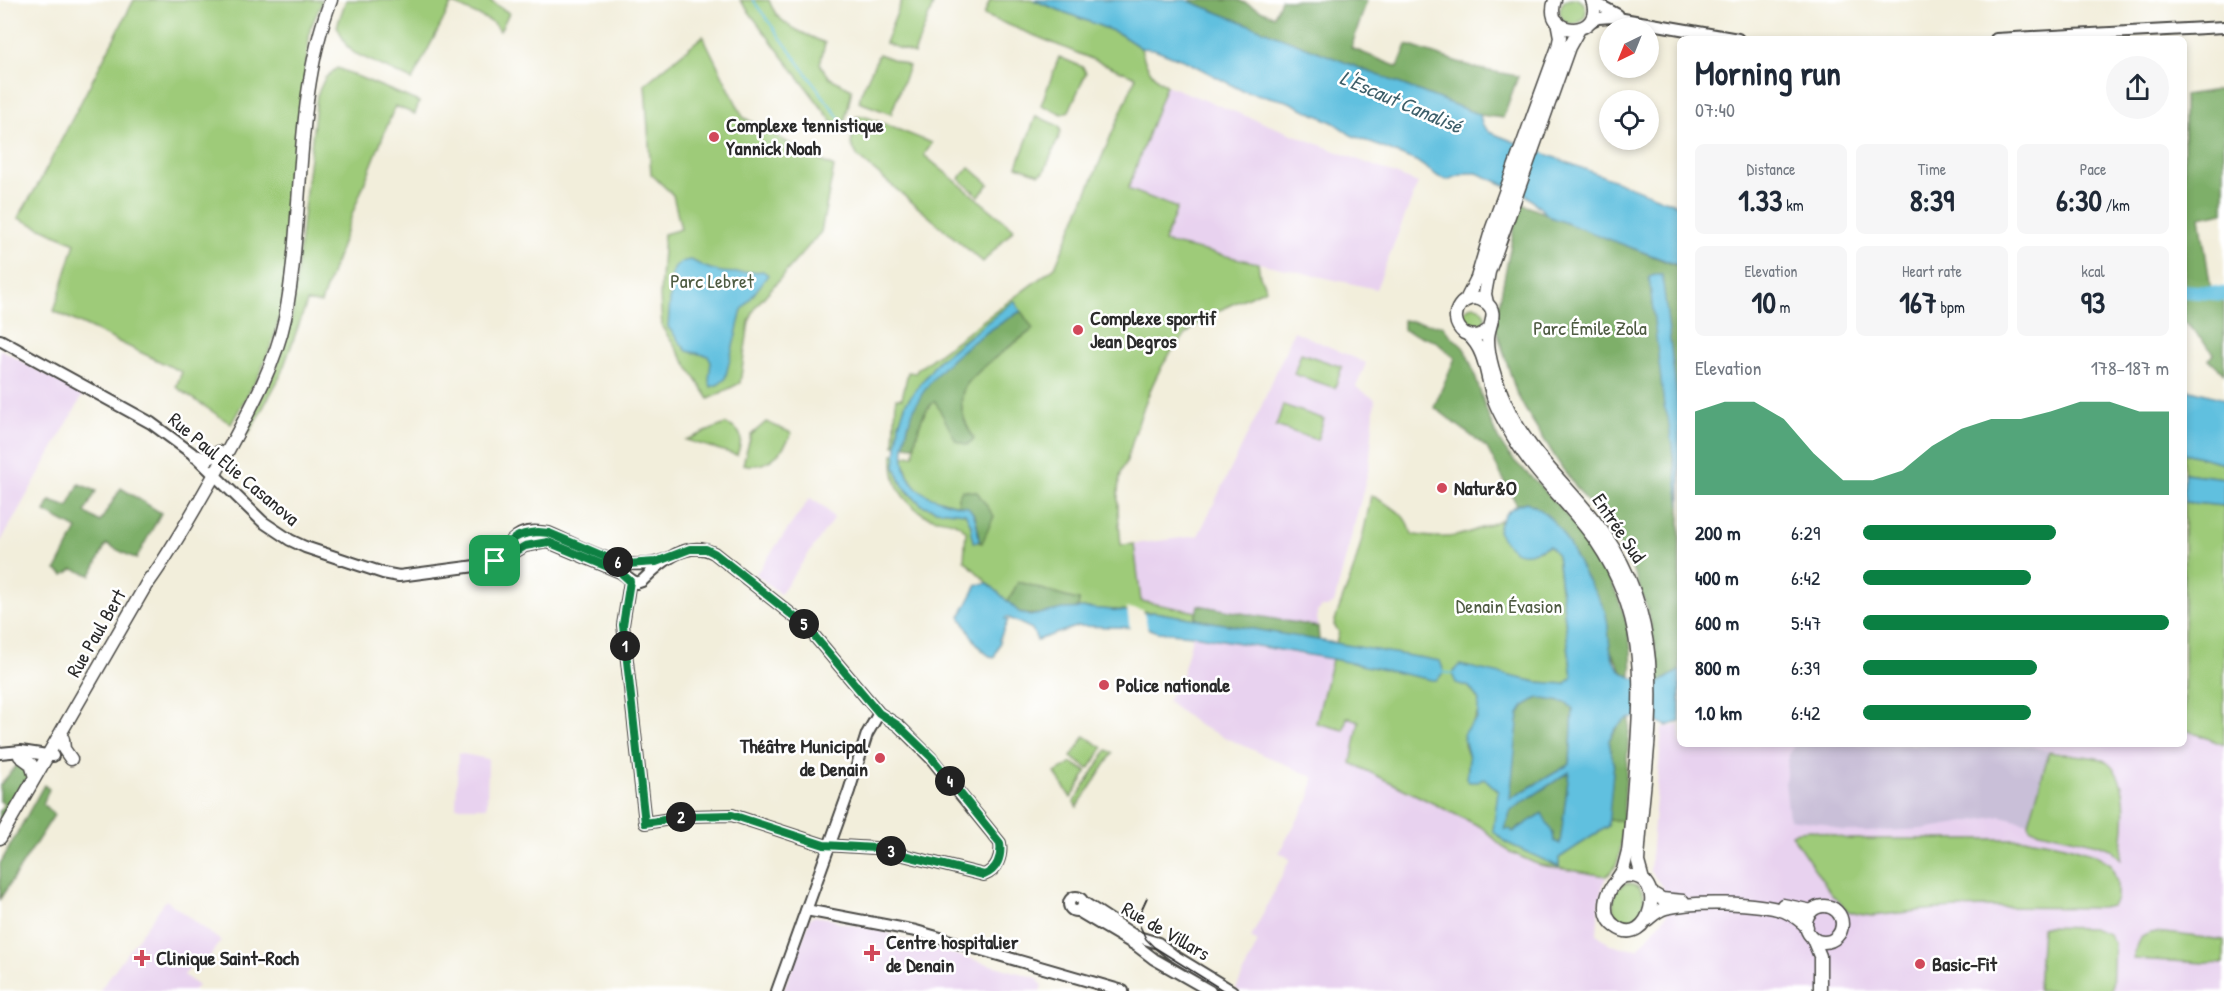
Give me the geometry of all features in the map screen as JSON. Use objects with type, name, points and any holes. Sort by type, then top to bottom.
[{"type":"main road","points":[[212,472],[250,410],[277,348],[286,310],[316,48],[331,0]]},
{"type":"main road","points":[[306,120],[328,27],[338,0]]},
{"type":"main road","points":[[1509,198],[1486,282],[1485,294],[1492,314],[1490,328],[1479,335],[1468,335],[1460,329],[1455,320],[1458,307],[1466,300],[1477,278],[1532,134],[1559,43],[1560,33],[1553,12],[1555,0]]},
{"type":"main road","points":[[1532,134],[1569,47],[1594,13],[1592,0]]},
{"type":"main road","points":[[1557,21],[1567,28],[1584,25]]},
{"type":"main road","points":[[1466,300],[1477,298],[1487,303]]},
{"type":"main road","name":"Entrée Sud","points":[[1490,328],[1488,338],[1491,363],[1512,417],[1535,451],[1603,532],[1626,572],[1645,625],[1646,676],[1638,862],[1643,880]]},
{"type":"main road","name":"Entrée Sud","points":[[1468,335],[1480,350],[1496,404],[1514,439],[1592,535],[1611,566],[1633,620],[1646,676]]},
{"type":"main road","points":[[212,472],[219,452],[265,376]]},
{"type":"main road","points":[[195,456],[208,459],[219,452]]},
{"type":"main road","name":"Rue Paul Bert","points":[[49,758],[148,583],[174,544],[212,472]]},
{"type":"main road","name":"Rue Paul Bert","points":[[49,758],[63,739],[79,704]]},
{"type":"main road","name":"Entrée Sud","points":[[1617,879],[1623,870],[1628,850],[1643,728]]},
{"type":"main road","points":[[63,739],[65,751],[71,759]]},
{"type":"main road","points":[[20,756],[31,764],[35,777]]},
{"type":"main road","points":[[0,838],[35,777],[49,758]]},
{"type":"main road","points":[[0,851],[49,758]]},
{"type":"main road","points":[[1812,911],[1755,901],[1671,900],[1658,897],[1650,892],[1643,880],[1630,876],[1617,879],[1611,885],[1606,910],[1610,921],[1618,928],[1628,931],[1639,928],[1658,911],[1675,906],[1749,905],[1783,911],[1796,917],[1821,942],[1833,940]]},
{"type":"main road","points":[[1647,920],[1650,892]]},
{"type":"main road","points":[[1820,991],[1821,961],[1819,951],[1809,932],[1807,918],[1819,906],[1827,906],[1839,913],[1842,928],[1833,940],[1827,957],[1825,991]]},
{"type":"street","points":[[1592,0],[1628,18]]},
{"type":"street","points":[[1584,25],[1599,20]]},
{"type":"street","points":[[1659,24],[1722,36]]},
{"type":"street","points":[[2053,36],[2224,27]]},
{"type":"street","name":"Rue Paul Elie Casanova","points":[[0,340],[140,417],[195,456],[259,519],[290,540],[383,573],[403,576],[483,565],[505,558],[525,546],[548,542],[634,582]]},
{"type":"street","points":[[495,561],[513,538],[521,534],[541,532],[549,533],[615,561],[637,564],[656,562],[671,557]]},
{"type":"street","points":[[634,582],[683,550],[696,548],[714,553],[801,621],[879,713],[894,722],[932,758],[997,839],[1001,849],[993,870],[984,875],[875,848],[829,846],[732,815],[689,816],[645,823],[623,625],[634,582],[645,570],[637,564]]},
{"type":"street","points":[[634,582],[628,569],[637,564]]},
{"type":"street","points":[[777,991],[869,728],[879,713]]},
{"type":"street","points":[[0,754],[24,751],[49,758]]},
{"type":"street","points":[[0,754],[49,758]]},
{"type":"street","name":"Rue de Villars","points":[[1210,991],[1154,959],[1081,906],[1133,935],[1158,943],[1170,954],[1232,991]]},
{"type":"street","points":[[806,910],[921,932],[1123,991]]},
{"type":"shaded area","points":[[1166,85],[1418,183],[1376,289],[1163,242],[1128,189]]},
{"type":"shaded area","points":[[1294,331],[1366,363],[1356,387],[1375,399],[1369,468],[1334,603],[1322,607],[1317,612],[1318,627],[1316,628],[1198,605],[1197,612],[1141,601],[1134,544],[1198,536],[1261,407]]},
{"type":"shaded area","points":[[0,349],[83,395],[0,543]]},
{"type":"shaded area","points":[[810,498],[824,507],[834,518],[780,594],[756,574]]},
{"type":"shaded area","points":[[1193,635],[1332,659],[1316,723],[1344,730],[1347,717],[1360,722],[1351,763],[1481,827],[1508,851],[1539,865],[1606,876],[1599,902],[1597,934],[1610,945],[1638,949],[1667,914],[1662,886],[1650,871],[1662,728],[1677,726],[1677,747],[2187,747],[2187,730],[2224,745],[2224,991],[1240,991],[1236,989],[1258,942],[1251,938],[1290,859],[1279,852],[1310,798],[1313,777],[1198,725],[1167,701],[1183,672]]},
{"type":"shaded area","points":[[1793,747],[2034,747],[2049,752],[2029,823],[2001,816],[1923,829],[1865,832],[1843,831],[1821,823],[1789,819],[1785,782],[1789,754]]},
{"type":"shaded area","points":[[458,753],[488,759],[487,807],[456,807]]},
{"type":"shaded area","points":[[166,900],[221,941],[199,971],[192,966],[184,975],[198,986],[193,991],[99,991]]},
{"type":"shaded area","name":"Centre hospitalier de Denain","points":[[814,916],[881,930],[905,940],[1037,978],[1042,986],[1040,991],[783,991],[810,918]]},
{"type":"green space","points":[[1568,-1],[1578,-1],[1585,6],[1585,16],[1578,23],[1568,23],[1561,16],[1561,6]]},
{"type":"green space","points":[[134,0],[323,0],[310,29],[295,211],[281,313],[261,371],[231,424],[176,387],[182,372],[54,311],[75,243],[18,218],[39,183]]},
{"type":"green space","points":[[346,0],[489,0],[509,13],[500,31],[492,22],[452,3],[412,80],[354,53],[346,45],[337,26]]},
{"type":"green space","points":[[740,0],[769,0],[784,22],[825,43],[820,64],[830,78],[852,89],[842,127],[834,124]]},
{"type":"green space","points":[[902,0],[921,0],[933,5],[914,54],[885,43]]},
{"type":"green space","points":[[990,0],[1033,0],[1118,33],[1141,48],[1149,70],[1166,85],[1128,189],[1177,208],[1164,242],[1258,263],[1260,276],[1266,289],[1228,306],[1201,322],[1179,342],[1168,357],[1150,390],[1119,480],[1121,545],[1134,544],[1141,601],[1197,612],[1195,619],[1154,612],[1078,608],[1079,600],[1018,582],[1008,602],[964,560],[966,531],[951,522],[922,514],[903,496],[896,484],[893,454],[897,454],[898,475],[905,489],[916,500],[930,508],[965,513],[971,525],[973,541],[981,543],[958,497],[959,505],[928,496],[921,491],[910,478],[903,456],[914,455],[919,426],[935,401],[944,417],[974,439],[962,410],[963,390],[984,366],[1033,329],[970,335],[938,361],[906,403],[899,424],[897,445],[894,445],[896,398],[902,398],[908,372],[916,373],[1055,267],[1136,77],[984,15]]},
{"type":"green space","points":[[1191,0],[1238,0],[1274,16],[1281,0],[1367,0],[1351,48],[1398,67],[1407,45],[1479,69],[1518,76],[1503,118],[1480,115],[1191,2]]},
{"type":"green space","name":"Parc Lebret","points":[[703,36],[743,117],[834,167],[821,232],[756,306],[749,322],[740,383],[709,399],[662,327],[660,296],[664,234],[681,229],[673,195],[651,174],[645,84]]},
{"type":"green space","points":[[879,54],[909,66],[891,114],[859,102]]},
{"type":"green space","points":[[1059,57],[1083,67],[1086,73],[1069,111],[1062,114],[1041,105]]},
{"type":"green space","points":[[337,68],[419,102],[415,114],[395,106],[353,212],[321,303],[307,302],[280,377],[248,435],[244,432],[277,367],[292,316],[317,95],[325,78]]},
{"type":"green space","points":[[2224,89],[2224,212],[2200,217],[2211,289],[2224,290],[2224,373],[2209,359],[2214,353],[2187,324],[2187,95]]},
{"type":"green space","points":[[864,116],[932,143],[924,155],[1014,229],[983,262],[858,157],[851,144],[856,117]]},
{"type":"green space","points":[[1036,116],[1059,126],[1061,132],[1044,172],[1039,174],[1017,166]]},
{"type":"green space","points":[[969,167],[989,184],[979,196],[959,179]]},
{"type":"green space","name":"Parc Émile Zola","points":[[1519,203],[1677,266],[1677,672],[1656,685],[1656,650],[1648,611],[1636,577],[1617,541],[1562,468],[1525,409],[1516,392],[1495,325]]},
{"type":"green space","points":[[1474,306],[1482,309],[1485,317],[1482,325],[1474,328],[1466,325],[1463,317],[1466,309]]},
{"type":"green space","points":[[1021,311],[1033,329],[984,367],[963,391],[961,403],[968,428],[974,439],[967,445],[956,441],[935,401],[923,415],[914,446],[904,445],[912,411],[937,372],[977,338]]},
{"type":"green space","points":[[1403,320],[1444,326],[1465,350],[1494,430],[1501,443],[1513,460],[1562,510],[1608,575],[1627,624],[1631,650],[1631,677],[1622,671],[1608,646],[1605,613],[1526,502],[1517,505],[1487,448],[1434,407],[1455,358],[1435,341],[1403,330]]},
{"type":"green space","points":[[1301,353],[1342,367],[1335,388],[1294,374]]},
{"type":"green space","points":[[1283,405],[1324,419],[1317,440],[1276,426]]},
{"type":"green space","points":[[766,422],[792,433],[773,459],[760,465],[743,464],[751,435]]},
{"type":"green space","points":[[725,424],[739,432],[741,440],[737,455],[686,440]]},
{"type":"green space","points":[[2187,454],[2224,463],[2224,478],[2187,473]]},
{"type":"green space","points":[[79,484],[96,491],[85,512],[100,522],[121,488],[161,513],[136,559],[106,544],[91,575],[73,569],[64,575],[56,570],[77,529],[45,512],[50,501],[68,507]]},
{"type":"green space","points":[[962,490],[977,492],[994,516],[982,543],[979,541],[974,514],[966,507],[959,505],[958,497]]},
{"type":"green space","name":"Denain Évasion","points":[[1371,495],[1401,515],[1412,534],[1437,537],[1457,536],[1500,520],[1499,531],[1538,551],[1549,545],[1557,555],[1572,677],[1565,684],[1537,682],[1488,672],[1469,687],[1479,700],[1479,710],[1464,745],[1469,758],[1467,779],[1484,778],[1489,781],[1559,866],[1559,858],[1608,826],[1608,820],[1623,820],[1616,866],[1606,876],[1539,865],[1508,851],[1481,827],[1351,763],[1359,721],[1347,717],[1344,730],[1316,723],[1339,632],[1334,625],[1357,559]]},
{"type":"green space","points":[[2187,502],[2224,506],[2224,745],[2187,730]]},
{"type":"green space","points":[[1018,582],[1079,600],[1078,608],[1038,614],[1019,612],[1008,602]]},
{"type":"green space","points":[[1198,605],[1318,627],[1319,641],[1195,619]]},
{"type":"green space","points":[[1538,698],[1567,703],[1573,709],[1570,764],[1509,799],[1519,714],[1524,706]]},
{"type":"green space","points":[[1630,717],[1623,820],[1608,820],[1614,762],[1609,740],[1622,720]]},
{"type":"green space","points":[[1085,736],[1103,748],[1089,769],[1071,757]]},
{"type":"green space","points":[[1107,750],[1113,753],[1077,807],[1074,802]]},
{"type":"green space","points":[[2049,752],[2101,759],[2114,770],[2120,780],[2125,807],[2121,859],[2110,849],[2098,844],[2030,829],[2029,823]]},
{"type":"green space","points":[[1072,763],[1087,772],[1071,798],[1055,773]]},
{"type":"green space","points":[[18,764],[31,775],[0,832],[0,811],[4,804],[0,801],[0,785]]},
{"type":"green space","points":[[1569,772],[1560,844],[1554,841],[1553,833],[1522,825],[1513,832],[1504,830],[1511,810]]},
{"type":"green space","points":[[44,785],[49,789],[43,804],[54,815],[0,899],[0,864]]},
{"type":"green space","points":[[1812,830],[1848,839],[2034,839],[2065,845],[2095,854],[2111,864],[2117,882],[2117,900],[2111,906],[2101,908],[1984,907],[1936,909],[1872,916],[1858,914],[1848,911],[1832,895],[1791,834]]},
{"type":"green space","points":[[1626,883],[1637,885],[1643,892],[1644,900],[1638,918],[1632,923],[1625,924],[1615,915],[1613,904],[1616,890]]},
{"type":"green space","points":[[2042,927],[2091,928],[2109,934],[2114,943],[2112,991],[2038,991]]},
{"type":"green space","points":[[2156,932],[2224,940],[2224,964],[2133,959],[2139,940],[2145,935]]},
{"type":"water","name":"L'Escaut Canalisé","points":[[1033,0],[1186,0],[1480,115],[1482,124],[1489,132],[1677,205],[1677,265],[1550,217],[1525,194],[1477,173],[1467,173],[1447,180],[1439,177],[1416,161],[1351,135],[1334,123],[1287,101],[1243,91],[1188,62],[1154,49],[1141,48],[1118,33]]},
{"type":"water","points":[[691,260],[719,271],[734,273],[763,271],[768,275],[742,310],[725,379],[711,387],[709,380],[711,361],[708,356],[687,351],[668,327],[672,274],[679,264]]},
{"type":"water","points":[[1662,275],[1677,396],[1677,484],[1668,417],[1664,406],[1649,277]]},
{"type":"water","points":[[1014,301],[1021,311],[963,350],[930,383],[909,423],[904,447],[904,462],[913,484],[931,497],[968,507],[974,515],[979,541],[973,542],[971,525],[965,513],[936,510],[922,505],[903,486],[895,467],[899,424],[906,403],[938,361]]},
{"type":"water","points":[[2187,389],[2224,399],[2224,463],[2187,454]]},
{"type":"water","points":[[2187,473],[2224,478],[2224,506],[2187,502]]},
{"type":"water","points":[[1526,502],[1537,507],[1563,534],[1603,607],[1613,658],[1622,672],[1656,685],[1677,672],[1677,723],[1667,726],[1641,717],[1633,718],[1620,724],[1614,731],[1609,740],[1614,761],[1608,826],[1559,858],[1559,867],[1505,842],[1493,831],[1498,791],[1484,778],[1478,782],[1469,782],[1467,779],[1469,758],[1463,735],[1477,719],[1479,700],[1469,687],[1456,683],[1452,674],[1460,665],[1537,682],[1565,684],[1572,677],[1557,555],[1549,545],[1525,553],[1519,553],[1508,546],[1498,531],[1504,516],[1511,509]],"holes":[[[1538,698],[1567,703],[1573,709],[1570,764],[1510,799],[1519,714],[1524,706]],[[1569,772],[1560,844],[1554,841],[1553,834],[1542,813],[1513,832],[1510,829],[1504,829],[1511,810]]]},
{"type":"water","points":[[988,583],[1019,612],[1030,616],[1063,609],[1089,608],[1154,612],[1440,661],[1444,672],[1437,680],[1432,680],[1332,659],[1193,635],[1158,632],[1147,628],[1078,626],[1037,640],[1032,629],[1007,617],[1005,619],[1008,620],[994,658],[983,651],[960,617],[977,585]]},
{"type":"pier","points":[[1127,608],[1143,610],[1148,630],[1130,630]]},
{"type":"waterway","points":[[753,0],[845,126]]},
{"type":"waterway","points":[[2187,291],[2224,294]]},
{"type":"waterway","points":[[1442,672],[1454,674]]},
{"type":"tram line","points":[[1141,911],[1147,898]]},
{"type":"tram line","points":[[1140,926],[1146,939],[1154,947],[1224,991]]},
{"type":"place","name":"Complexe tennistique Yannick Noah","points":[[714,137]]},
{"type":"place","name":"Complexe sportif Jean Degros","points":[[1078,330]]},
{"type":"place","name":"Natur&O","points":[[1442,488]]},
{"type":"place","name":"Police nationale","points":[[1104,685]]},
{"type":"place","name":"Théâtre Municipal de Denain","points":[[880,758]]},
{"type":"place","name":"Centre hospitalier de Denain","points":[[872,953]]},
{"type":"place","name":"Clinique Saint-Roch","points":[[142,958]]},
{"type":"place","name":"Basic-Fit","points":[[1920,964]]},
{"type":"route","points":[[538,532],[549,533],[627,564],[649,564],[671,557],[683,550],[696,548],[714,553],[796,616],[879,713],[899,726],[932,758],[1000,843],[1001,852],[997,864],[992,872],[984,875],[875,848],[824,845],[732,815],[689,816],[645,823],[623,625],[630,591],[628,577],[548,542],[519,548],[505,558],[495,561],[511,540],[521,534],[538,532]]}]
